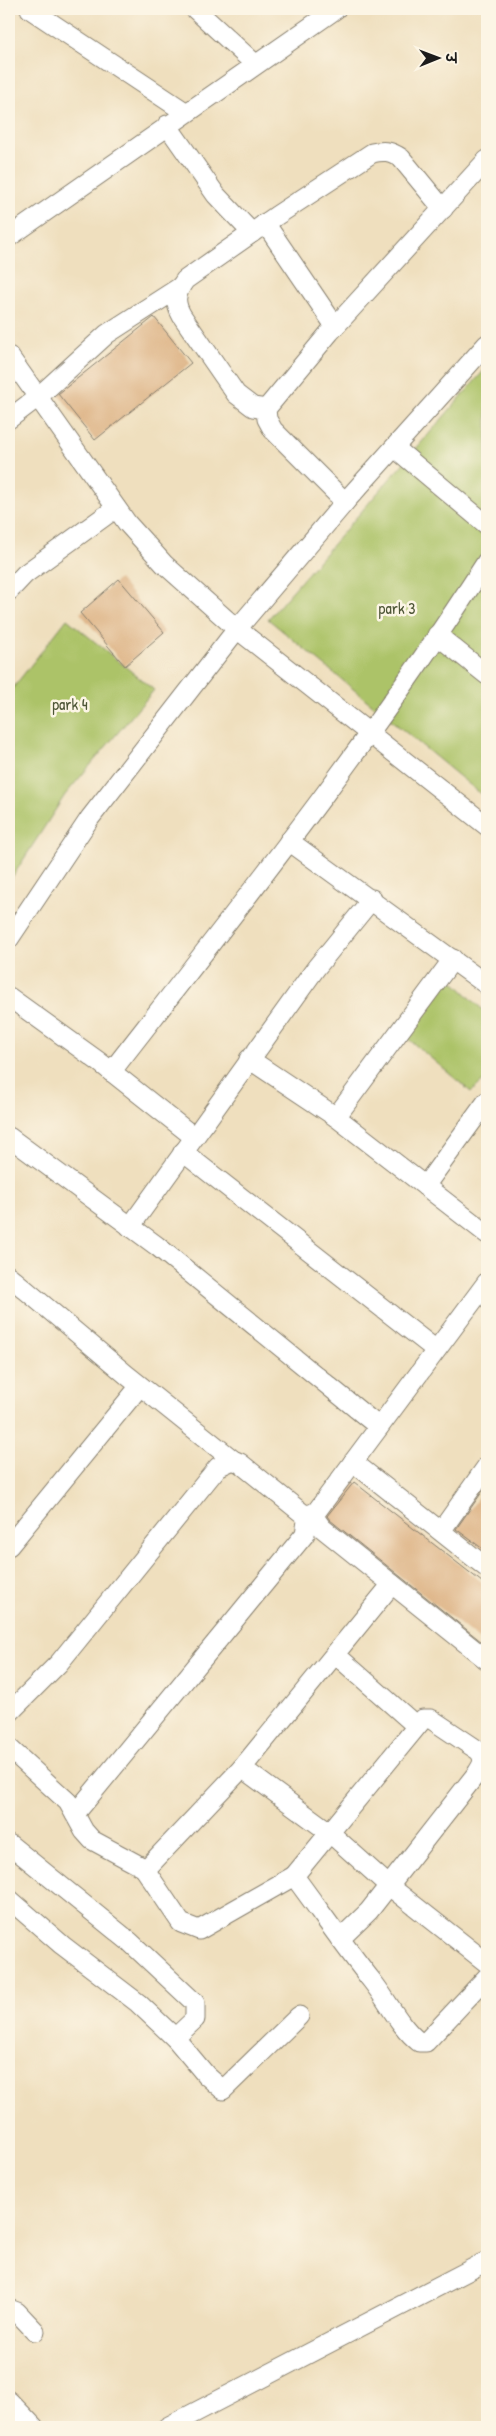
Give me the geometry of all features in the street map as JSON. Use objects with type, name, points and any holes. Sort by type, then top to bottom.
[{"type":"street","points":[[30,9],[185,112]]},
{"type":"street","points":[[196,9],[254,64]]},
{"type":"street","points":[[9,237],[185,112],[336,9]]},
{"type":"street","points":[[167,125],[216,195],[259,228],[335,326]]},
{"type":"street","points":[[266,409],[253,407],[245,403],[223,376],[176,306],[176,296],[185,280],[360,159],[382,150],[393,152],[401,158],[443,209]]},
{"type":"street","points":[[345,502],[274,430],[267,419],[266,409],[335,326],[487,160]]},
{"type":"street","points":[[9,419],[38,397],[107,334],[180,287]]},
{"type":"street","points":[[9,938],[90,818],[237,628],[345,502],[487,344]]},
{"type":"street","points":[[9,356],[127,523],[164,564],[237,628],[487,826]]},
{"type":"street","points":[[394,448],[487,525]]},
{"type":"street","points":[[9,591],[26,574],[116,508]]},
{"type":"street","points":[[111,1072],[370,733],[487,561]]},
{"type":"street","points":[[437,635],[487,675]]},
{"type":"street","points":[[289,841],[372,899],[487,985]]},
{"type":"street","points":[[130,1227],[316,968],[372,899]]},
{"type":"street","points":[[336,1117],[453,959]]},
{"type":"street","points":[[9,997],[111,1072],[189,1144],[436,1350]]},
{"type":"street","points":[[249,1059],[336,1117],[487,1234]]},
{"type":"street","points":[[425,1186],[487,1101]]},
{"type":"street","points":[[9,1137],[157,1246],[379,1428]]},
{"type":"street","points":[[9,1276],[232,1460],[240,1463],[302,1513],[310,1515],[322,1528],[487,1660]]},
{"type":"street","points":[[75,1814],[305,1534],[310,1515],[379,1428],[487,1282]]},
{"type":"street","points":[[9,1546],[140,1386]]},
{"type":"street","points":[[9,1713],[59,1663],[218,1467],[232,1460]]},
{"type":"street","points":[[353,1462],[487,1568]]},
{"type":"street","points":[[441,1531],[487,1466]]},
{"type":"street","points":[[144,1868],[158,1859],[242,1768],[392,1584]]},
{"type":"street","points":[[335,1654],[413,1723],[417,1723]]},
{"type":"street","points":[[9,1748],[68,1802],[84,1831],[92,1840],[144,1868],[181,1923],[199,1930],[294,1876],[417,1723],[422,1719],[431,1719],[479,1751],[483,1757],[482,1777],[388,1885],[369,1911],[340,1940]]},
{"type":"street","points":[[242,1768],[330,1832],[388,1885],[487,1963]]},
{"type":"street","points":[[9,1844],[130,1942],[195,2003],[195,2018],[175,2038]]},
{"type":"street","points":[[294,1876],[373,1982],[408,2033],[419,2042],[426,2042],[487,1977]]},
{"type":"street","points":[[9,1899],[62,1945],[138,2003],[175,2038],[206,2075],[222,2090],[299,2016]]},
{"type":"street","points":[[167,2427],[487,2261]]},
{"type":"street","points":[[9,2309],[17,2312],[35,2330]]},
{"type":"street","points":[[9,2401],[34,2427]]},
{"type":"green space","name":"park 3","points":[[487,367],[487,799],[268,619]]},
{"type":"green space","name":"park 4","points":[[67,619],[154,690],[65,795],[9,882],[9,693]]},
{"type":"green space","points":[[450,978],[487,1014],[487,1078],[471,1092],[406,1037]]},
{"type":"building","points":[[154,317],[191,363],[95,440],[58,394]]},
{"type":"building","points":[[119,579],[164,632],[125,666],[80,613]]},
{"type":"building","points":[[354,1482],[487,1586],[487,1646],[330,1520],[327,1516]]},
{"type":"building","points":[[487,1485],[487,1552],[456,1529]]}]
